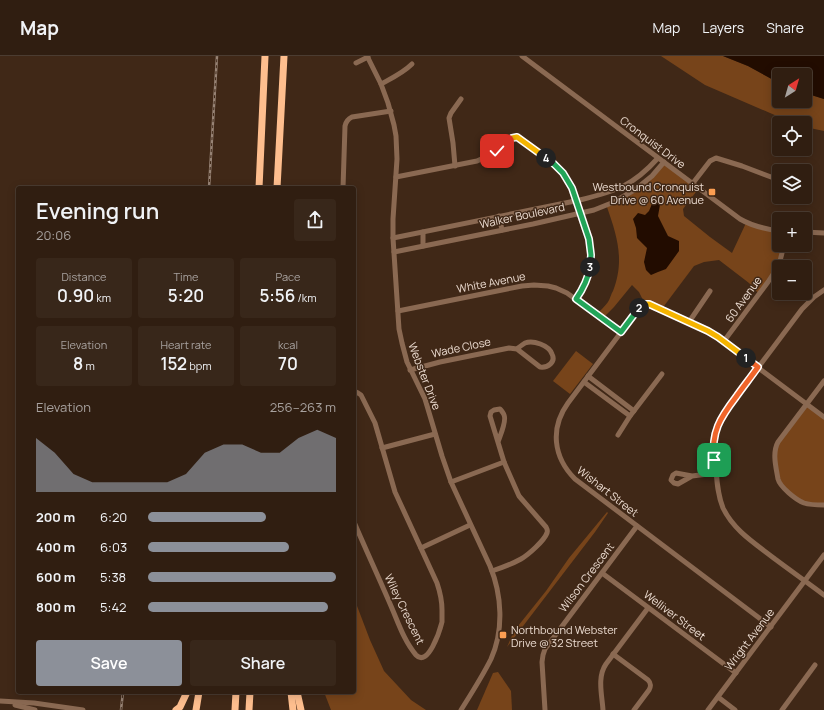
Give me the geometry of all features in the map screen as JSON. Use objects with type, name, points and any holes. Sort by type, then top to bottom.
[{"type":"highway","points":[[259,186],[266,56]]},
{"type":"highway","points":[[277,186],[284,56]]},
{"type":"highway","points":[[176,710],[180,707],[186,694]]},
{"type":"highway","points":[[196,710],[199,694]]},
{"type":"highway","points":[[235,710],[236,694]]},
{"type":"highway","points":[[249,710],[250,694]]},
{"type":"highway","points":[[291,694],[294,710]]},
{"type":"highway","points":[[297,694],[301,710]]},
{"type":"street","name":"Cronquist Drive","points":[[522,56],[734,215],[746,223],[772,230]]},
{"type":"street","name":"Webster Drive","points":[[356,63],[368,57],[381,84],[391,111],[394,125],[397,147],[393,238],[399,329],[404,355],[425,399],[451,482],[492,572],[498,590],[499,622],[491,658],[485,671],[461,710]]},
{"type":"street","points":[[381,84],[401,74],[412,64]]},
{"type":"street","points":[[455,166],[449,118],[461,99]]},
{"type":"street","points":[[343,186],[345,126],[347,121],[352,118],[391,111]]},
{"type":"street","points":[[396,177],[484,159],[497,151],[512,138],[517,137],[557,167],[572,188],[589,239],[591,251],[589,274],[581,292],[576,299]]},
{"type":"street","name":"Walker Boulevard","points":[[393,238],[602,194],[621,188],[639,176],[658,158]]},
{"type":"street","points":[[693,183],[710,161],[716,158],[772,177]]},
{"type":"street","name":"Walker Boulevard","points":[[394,252],[533,224],[604,206],[628,194],[646,181],[664,162]]},
{"type":"street","points":[[499,216],[502,230]]},
{"type":"street","points":[[423,232],[423,246]]},
{"type":"street","points":[[812,232],[824,233]]},
{"type":"street","name":"60 Avenue","points":[[724,341],[768,282],[779,265],[782,252]]},
{"type":"street","name":"White Avenue","points":[[398,311],[528,285],[541,285],[552,287],[567,293],[621,332]]},
{"type":"street","points":[[824,290],[814,297],[802,309],[727,409],[720,421],[713,446],[721,502],[729,518],[737,529],[824,595]]},
{"type":"street","points":[[688,322],[710,291]]},
{"type":"street","name":"Wishart Street","points":[[771,626],[575,479],[564,466],[559,456],[556,438],[557,426],[566,406],[640,307],[645,304],[654,306],[708,331],[724,341],[824,417]]},
{"type":"street","name":"Wade Close","points":[[410,370],[440,362],[509,348],[517,349],[540,367],[544,368],[548,366],[553,360],[551,351],[538,343],[525,343],[517,349]]},
{"type":"street","points":[[618,435],[630,416],[662,374]]},
{"type":"street","points":[[588,376],[634,411]]},
{"type":"street","points":[[824,381],[776,445],[774,452],[778,479],[784,489],[803,502],[824,505]]},
{"type":"street","points":[[584,382],[630,416]]},
{"type":"street","name":"Wiley Crescent","points":[[356,392],[361,395],[375,424],[395,492],[437,583],[441,598],[442,622],[439,633],[427,655],[424,657],[421,658],[418,656],[410,646],[356,526]]},
{"type":"street","points":[[492,572],[523,558],[534,549],[547,533],[546,527],[519,496],[504,462],[490,416],[491,412],[500,409],[505,418],[504,426],[498,442]]},
{"type":"street","points":[[382,448],[435,434]]},
{"type":"street","points":[[451,482],[504,462]]},
{"type":"street","points":[[692,476],[716,473]]},
{"type":"street","points":[[421,548],[470,525]]},
{"type":"street","name":"Wilson Crescent","points":[[546,710],[542,662],[545,649],[637,526]]},
{"type":"street","name":"Wright Avenue","points":[[708,710],[824,555]]},
{"type":"street","name":"Welliver Street","points":[[602,573],[736,673]]},
{"type":"street","points":[[603,710],[602,673],[604,666],[648,608]]},
{"type":"street","points":[[613,654],[650,683],[649,690],[634,710]]},
{"type":"street","points":[[782,710],[815,666]]},
{"type":"street","points":[[718,697],[735,710]]},
{"type":"street","points":[[2,702],[35,710]]},
{"type":"street","points":[[2,702],[34,703],[83,710]]},
{"type":"shaded area","points":[[661,56],[723,56],[748,66],[772,79],[772,108],[812,108],[812,95],[824,99],[824,131],[812,128],[812,116],[777,116],[705,85]]},
{"type":"shaded area","points":[[723,56],[824,56],[824,99],[812,95],[812,68],[772,68],[772,79],[748,66]]},
{"type":"shaded area","points":[[664,162],[699,188],[683,209],[684,216],[732,253],[746,223],[772,229],[772,252],[782,252],[780,260],[772,260],[772,275],[759,294],[749,283],[719,260],[704,262],[694,266],[661,310],[645,304],[639,292],[632,285],[603,318],[597,314],[608,302],[617,280],[619,269],[618,248],[614,228],[607,207],[637,191],[650,179]]},
{"type":"shaded area","points":[[654,199],[661,199],[658,216],[668,236],[679,241],[679,251],[666,269],[651,275],[646,270],[644,262],[647,248],[637,238],[633,219],[638,213],[645,215],[649,211]]},
{"type":"shaded area","points":[[576,351],[593,364],[570,394],[553,381]]},
{"type":"shaded area","points":[[807,404],[824,417],[824,505],[803,502],[784,489],[778,479],[775,449]]},
{"type":"shaded area","points":[[607,512],[608,513],[595,532],[507,647],[514,631],[546,591],[569,558]]},
{"type":"shaded area","points":[[356,603],[384,671],[411,700],[426,710],[331,710],[325,694],[356,694]]},
{"type":"shaded area","points":[[498,672],[511,691],[512,710],[477,710],[493,673]]},
{"type":"railway","points":[[209,186],[217,56]]},
{"type":"railway","points":[[121,710],[123,694]]},
{"type":"place","name":"Westbound Cronquist Drive @ 60 Avenue","points":[[712,192]]},
{"type":"place","name":"Northbound Webster Drive @ 32 Street","points":[[503,635]]},
{"type":"route","points":[[497,151],[512,138],[519,138],[554,164],[565,176],[571,186],[589,239],[591,251],[589,274],[581,292],[576,299],[621,332],[641,305],[649,304],[702,327],[728,344],[758,367],[720,421],[714,442],[714,460]]}]
